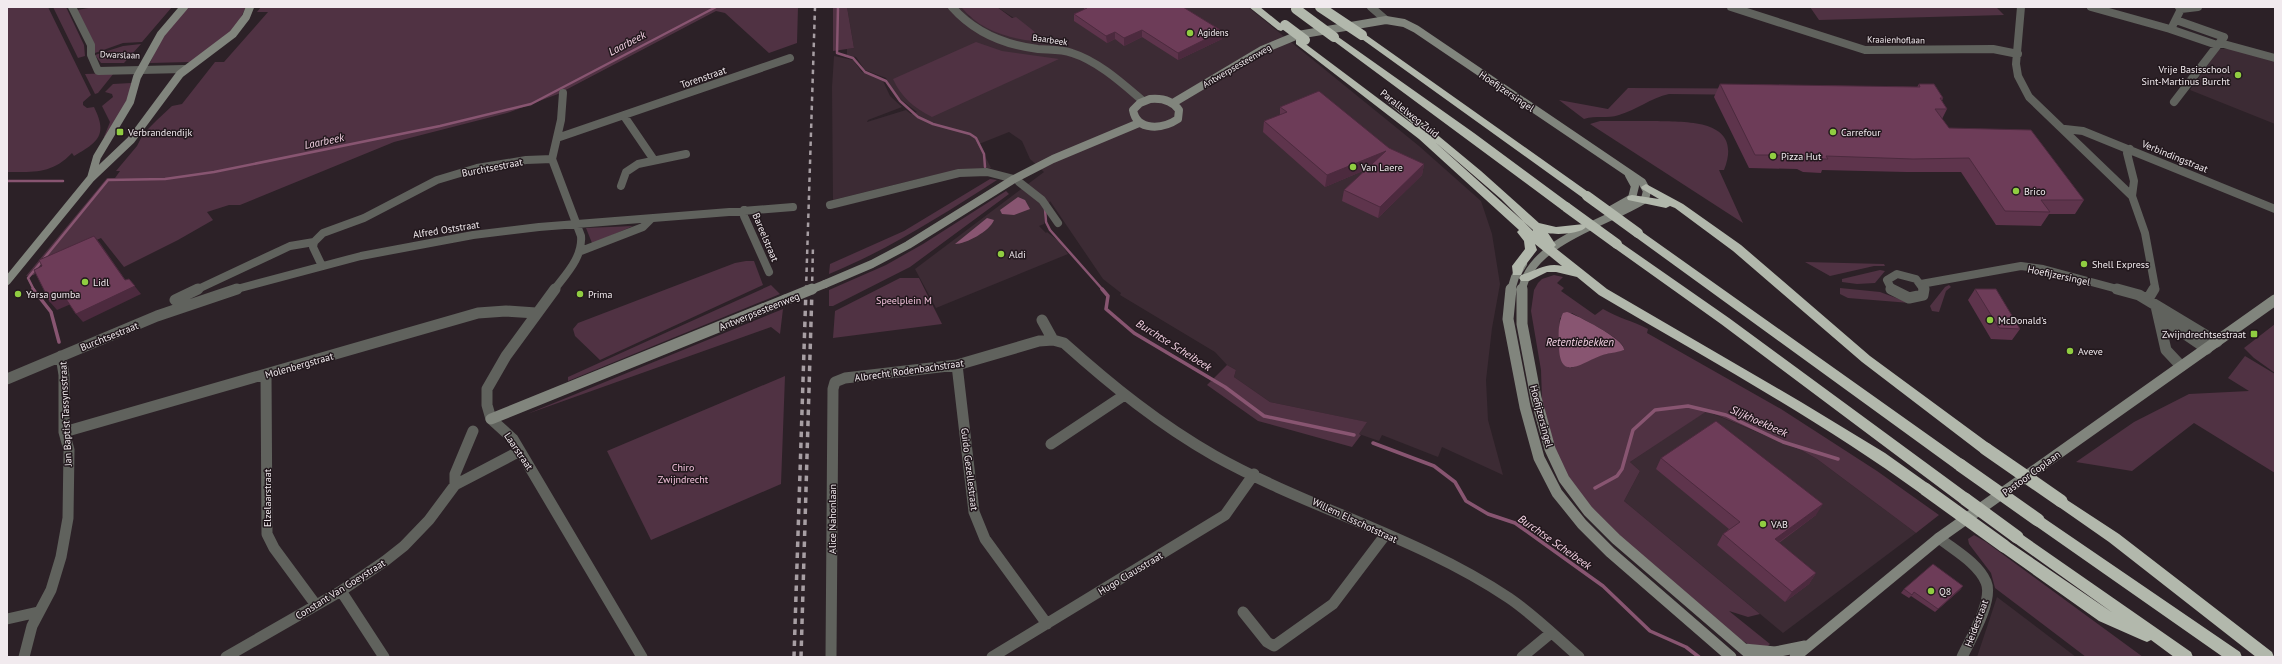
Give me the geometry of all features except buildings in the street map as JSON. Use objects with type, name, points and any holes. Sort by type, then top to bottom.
[{"type":"highway","name":"Parallelweg Zuid","points":[[1254,7],[1283,26]]},
{"type":"highway","name":"Parallelweg Zuid","points":[[1261,7],[1422,137],[1513,218],[1548,246]]},
{"type":"highway","points":[[1320,7],[1362,35],[1587,196],[1960,465],[2235,657]]},
{"type":"highway","points":[[1295,8],[1470,134],[1566,207],[1725,321],[1938,480],[2186,657]]},
{"type":"highway","name":"Parallelweg Zuid","points":[[1302,41],[1417,121],[1535,226],[1548,246]]},
{"type":"highway","points":[[1646,187],[1679,206],[1689,215],[1737,248],[1872,364],[1986,449],[2114,538],[2267,657]]},
{"type":"highway","points":[[1632,198],[1645,199],[1667,205],[1689,215]]},
{"type":"highway","points":[[1513,218],[1531,245],[1528,254],[1518,266],[1521,275],[1534,277],[1546,269],[1556,268],[1590,282]]},
{"type":"highway","points":[[1535,226],[1556,231],[1580,227]]},
{"type":"highway","points":[[1548,246],[1590,282],[1636,312],[1797,405],[1880,457],[2104,616],[2170,645]]},
{"type":"street","name":"Dwarslaan","points":[[72,7],[91,45],[91,55],[98,71],[144,66]]},
{"type":"street","points":[[91,178],[97,157],[130,102],[144,66],[161,34],[184,7]]},
{"type":"street","points":[[7,281],[91,178],[132,140],[167,89],[184,69],[233,34],[246,17],[250,7]]},
{"type":"street","name":"Baarbeek","points":[[952,7],[962,20],[983,33],[1008,44],[1061,51],[1079,56],[1143,101]]},
{"type":"street","points":[[1371,7],[1386,20]]},
{"type":"street","points":[[1371,7],[1374,21]]},
{"type":"street","name":"Kraaienhoflaan","points":[[1731,7],[1865,50],[1993,49],[2018,54]]},
{"type":"street","points":[[2021,7],[2018,76],[2030,97],[2065,129],[2132,196],[2145,233],[2155,287],[2152,302],[2160,317],[2164,345],[2169,355],[2181,366]]},
{"type":"street","points":[[2091,7],[2193,37],[2275,58]]},
{"type":"street","points":[[2170,29],[2176,20],[2180,8],[2198,7]]},
{"type":"street","name":"Antwerpsesteenweg","points":[[1173,103],[1248,57],[1276,43],[1306,33],[1386,20]]},
{"type":"street","name":"Hoefijzersingel","points":[[1386,20],[1404,23],[1416,29],[1642,182],[1646,187]]},
{"type":"street","points":[[2174,102],[2224,37],[2176,20]]},
{"type":"street","points":[[2193,37],[2198,28]]},
{"type":"street","name":"Torenstraat","points":[[557,138],[790,58]]},
{"type":"street","name":"Dwarslaan","points":[[95,64],[107,66],[144,66]]},
{"type":"street","points":[[130,66],[184,69]]},
{"type":"street","points":[[491,419],[487,405],[487,389],[500,364],[536,313],[578,259],[581,251],[581,236],[552,159],[557,138],[563,92]]},
{"type":"street","points":[[1160,99],[1173,103],[1178,107],[1180,113],[1178,119],[1170,124],[1157,127],[1139,123],[1133,117],[1133,110],[1137,104],[1143,101],[1160,99]]},
{"type":"street","points":[[624,116],[654,160]]},
{"type":"street","name":"Antwerpsesteenweg","points":[[491,419],[825,284],[903,248],[1053,159],[1139,123]]},
{"type":"street","name":"Verbindingstraat","points":[[2065,129],[2084,131],[2275,209]]},
{"type":"street","points":[[2130,149],[2127,154],[2134,181],[2132,196]]},
{"type":"street","points":[[621,186],[626,172],[654,160],[686,154]]},
{"type":"street","name":"Burchtsestraat","points":[[175,300],[290,246],[314,242],[323,233],[364,218],[437,180],[477,168],[526,160],[552,159]]},
{"type":"street","name":"Hoefijzersingel","points":[[1624,170],[1635,186],[1632,198],[1548,246],[1532,266],[1521,275],[1508,302],[1508,319],[1533,436],[1539,459],[1551,483],[1566,505],[1604,545],[1731,657]]},
{"type":"street","points":[[830,205],[947,175],[988,171],[1004,174],[1016,180],[1042,200],[1058,223]]},
{"type":"street","points":[[1645,199],[1647,192],[1646,187]]},
{"type":"street","name":"Hoefijzersingel","points":[[1548,246],[1645,199]]},
{"type":"street","points":[[576,223],[793,207]]},
{"type":"street","name":"Bareelstraat","points":[[744,210],[744,216],[769,272]]},
{"type":"street","points":[[581,251],[643,227],[651,218]]},
{"type":"street","name":"Alfred Oststraat","points":[[144,321],[249,285],[322,266],[446,239],[576,223]]},
{"type":"street","points":[[314,242],[313,247],[322,266]]},
{"type":"street","name":"Hoefijzersingel","points":[[1921,284],[2021,266],[2043,269],[2120,289],[2152,302]]},
{"type":"street","name":"Hoefijzersingel","points":[[1521,275],[1521,301],[1524,338],[1546,435],[1554,460],[1564,479],[1593,518],[1626,549],[1752,657]]},
{"type":"street","name":"Pastoor Coplaan","points":[[1795,657],[1939,538],[2275,300]]},
{"type":"street","points":[[2152,302],[2216,342]]},
{"type":"street","name":"Molenbergstraat","points":[[64,432],[478,313],[506,311],[536,313]]},
{"type":"street","points":[[2160,317],[2191,340],[2207,348]]},
{"type":"street","points":[[1042,320],[1053,340]]},
{"type":"street","name":"Burchtsestraat","points":[[7,379],[144,321]]},
{"type":"street","name":"Albrecht Rodenbachstraat","points":[[835,382],[845,378],[957,365],[1039,341],[1053,340]]},
{"type":"street","name":"Willem Elsschotstraat","points":[[1053,340],[1064,343],[1123,396],[1179,434],[1254,474],[1386,534],[1500,592],[1579,657]]},
{"type":"street","name":"Jan Baptist Tassynsstraat","points":[[24,657],[38,612],[51,590],[61,557],[68,518],[69,450],[64,432],[64,375],[61,356]]},
{"type":"street","name":"Guido Gezellestraat","points":[[957,365],[974,512],[985,539],[1047,624]]},
{"type":"street","name":"Elzelaarstraat","points":[[266,374],[267,534],[274,548],[316,605]]},
{"type":"street","name":"Alice Nahonlaan","points":[[831,657],[833,389],[835,382]]},
{"type":"street","points":[[1051,444],[1123,396]]},
{"type":"street","name":"Laarstraat","points":[[491,419],[507,431],[520,451],[642,657]]},
{"type":"street","name":"Constant Van Goeystraat","points":[[455,485],[457,468],[473,431]]},
{"type":"street","name":"Constant Van Goeystraat","points":[[226,657],[341,591],[385,562],[404,546],[430,520],[455,485],[520,451]]},
{"type":"street","name":"Hugo Clausstraat","points":[[992,657],[1225,515],[1254,474]]},
{"type":"street","points":[[1243,612],[1267,642],[1274,646],[1333,604],[1386,534]]},
{"type":"street","name":"Heidestraat","points":[[1939,538],[1983,576],[1989,588],[1985,604],[1962,657]]},
{"type":"street","points":[[341,591],[384,657]]},
{"type":"street","points":[[7,619],[38,612]]},
{"type":"street","points":[[1522,657],[1551,633]]},
{"type":"street","points":[[1743,649],[1775,652],[1796,650],[1810,644]]},
{"type":"shaded area","points":[[847,7],[961,7],[970,17],[1030,41],[1035,32],[997,7],[1248,7],[1419,146],[1481,201],[1492,234],[1500,284],[1492,328],[1486,380],[1488,420],[1503,475],[1442,447],[1438,457],[1382,435],[1379,441],[1359,434],[1366,422],[1270,402],[1234,377],[1236,370],[1227,365],[1215,352],[1120,295],[1121,293],[1103,279],[1050,201],[1044,217],[1044,224],[1039,226],[1046,233],[1047,232],[1060,242],[1068,254],[936,308],[915,269],[1044,172],[1030,159],[1022,141],[1009,132],[979,144],[991,168],[926,177],[833,200],[832,87],[834,56],[853,60],[862,72],[883,81],[890,96],[902,107],[868,120],[867,122],[906,110],[911,114],[917,112],[895,95],[886,78],[865,70],[856,57],[847,55],[847,49],[854,48]]},
{"type":"shaded area","name":"Vrije Basisschool Sint-Martinus Burcht","points":[[2219,49],[2234,49],[2275,60],[2275,124],[2190,90]]},
{"type":"shaded area","points":[[1706,411],[1801,450],[1817,459],[1916,533],[1783,633],[1624,501],[1640,471],[1630,462]]},
{"type":"shaded area","points":[[1997,597],[2076,657],[1977,657]]},
{"type":"green space","points":[[7,7],[48,7],[91,95],[83,102],[83,105],[87,108],[94,107],[100,124],[100,131],[95,142],[74,156],[72,153],[57,165],[34,172],[7,172]]},
{"type":"green space","points":[[53,7],[66,7],[84,45],[85,56],[78,58]]},
{"type":"green space","points":[[94,7],[172,7],[142,42],[123,43],[95,53],[95,47],[77,10]]},
{"type":"green space","points":[[187,7],[246,7],[235,29],[190,62],[150,63],[161,38]]},
{"type":"green space","points":[[261,7],[798,7],[797,43],[769,53],[725,13],[716,11],[558,94],[507,113],[394,142],[240,205],[229,205],[207,212],[213,220],[178,240],[124,267],[101,238],[41,265],[34,275],[26,276],[107,178],[115,178],[120,171],[116,171],[137,146],[143,134],[172,106],[182,104],[215,62],[224,62],[268,12],[257,12]]},
{"type":"green space","points":[[833,7],[847,7],[854,48],[833,51]]},
{"type":"green space","points":[[961,7],[997,7],[1012,18],[1016,17],[1035,32],[1031,41],[1011,37],[993,31],[968,15]]},
{"type":"green space","points":[[1810,7],[1996,7],[2004,15],[1819,20]]},
{"type":"green space","points":[[976,42],[1002,51],[1059,59],[932,117],[919,110],[904,97],[893,79]]},
{"type":"green space","points":[[141,44],[124,63],[101,63],[95,55],[123,46]]},
{"type":"green space","points":[[114,73],[98,93],[95,94],[85,74]]},
{"type":"green space","points":[[131,83],[129,97],[106,137],[104,137],[110,122],[102,106],[113,97],[112,94],[105,92],[113,84]]},
{"type":"green space","points":[[1628,88],[1867,89],[1852,96],[1669,94],[1656,98],[1619,115],[1584,119],[1559,100],[1608,109]]},
{"type":"green space","points":[[1600,121],[1697,123],[1720,132],[1726,141],[1728,153],[1724,170],[1719,170],[1743,223],[1590,124]]},
{"type":"green space","points":[[990,179],[997,180],[936,219],[873,254],[829,274],[830,264],[904,231]]},
{"type":"green space","points":[[1006,191],[1009,194],[910,267],[833,306],[829,306],[829,290],[886,265],[923,244]]},
{"type":"green space","points":[[633,226],[594,243],[592,243],[586,228]]},
{"type":"green space","points":[[754,261],[763,285],[600,360],[575,336],[573,329],[578,323],[735,263]]},
{"type":"green space","points":[[1805,262],[1884,264],[1885,266],[1874,266],[1830,276]]},
{"type":"green space","points":[[1880,270],[1885,271],[1875,283],[1857,284],[1842,282],[1842,279]]},
{"type":"green space","points":[[1554,275],[1563,277],[1557,283],[1564,288],[1561,291],[1595,315],[1603,309],[1648,329],[1647,333],[1781,409],[1877,471],[1939,515],[1916,533],[1817,459],[1801,450],[1707,411],[1630,462],[1640,471],[1624,501],[1760,614],[1748,617],[1729,611],[1770,644],[1767,647],[1748,644],[1736,637],[1601,520],[1564,471],[1554,446],[1542,400],[1541,370],[1531,311],[1534,290],[1542,279]],"holes":[[[1572,313],[1611,335],[1623,345],[1624,350],[1601,355],[1571,368],[1562,355],[1558,340],[1560,318]]]},
{"type":"green space","name":"Speelplein M","points":[[900,278],[919,278],[942,324],[833,338],[835,311]]},
{"type":"green space","points":[[771,285],[780,294],[568,381],[568,377]]},
{"type":"green space","points":[[1949,285],[1951,287],[1946,291],[1939,312],[1932,311],[1930,306],[1945,287]]},
{"type":"green space","points":[[1840,288],[1880,292],[1910,303],[1848,298],[1840,294]]},
{"type":"green space","points":[[783,309],[780,334],[771,327],[527,414]]},
{"type":"green space","points":[[2275,324],[2275,373],[2254,358],[2244,348]]},
{"type":"green space","points":[[2245,356],[2275,374],[2275,473],[2194,423],[2132,471],[2076,462],[2134,422],[2189,394],[2249,391],[2228,378]]},
{"type":"green space","points":[[1227,365],[1236,370],[1234,377],[1270,402],[1367,422],[1359,434],[1361,435],[1352,447],[1258,421],[1207,385],[1211,381],[1213,382],[1214,378]]},
{"type":"green space","name":"Chiro Zwijndrecht","points":[[785,376],[781,484],[651,540],[607,451]]},
{"type":"green space","points":[[1974,535],[1986,542],[2143,657],[2086,657],[1995,588],[1991,573],[1969,544],[1968,539]]},
{"type":"water","points":[[1018,197],[1025,200],[1030,209],[1014,215],[1002,214],[1000,210]]},
{"type":"water","points":[[987,218],[994,220],[988,228],[965,242],[955,244]]},
{"type":"water","name":"Retentiebekken","points":[[1567,312],[1609,334],[1623,346],[1624,350],[1603,355],[1579,366],[1567,367],[1563,364],[1560,357],[1558,338],[1561,317],[1563,313]]},
{"type":"waterway","name":"Laarbeek","points":[[34,290],[28,278],[108,180],[165,179],[214,172],[440,126],[531,104],[716,7]]},
{"type":"waterway","name":"Burchtse Scheibeek","points":[[838,7],[837,53],[853,58],[865,72],[886,81],[900,101],[918,117],[933,124],[970,134],[976,138],[984,154],[985,167]]},
{"type":"waterway","points":[[7,181],[63,181]]},
{"type":"waterway","name":"Burchtse Scheibeek","points":[[1045,209],[1046,222],[1050,230],[1103,290]]},
{"type":"waterway","name":"Laarbeek","points":[[33,289],[51,312],[59,342]]},
{"type":"waterway","name":"Burchtse Scheibeek","points":[[1102,289],[1108,296],[1106,309],[1134,333],[1225,387],[1264,416],[1354,435]]},
{"type":"waterway","name":"Slijkhoekbeek","points":[[1595,488],[1617,476],[1622,469],[1633,430],[1655,410],[1688,406],[1726,415],[1783,442],[1838,459]]},
{"type":"waterway","name":"Burchtse Scheibeek","points":[[1373,443],[1434,466],[1455,482],[1466,501],[1488,514],[1515,523],[1603,586],[1650,631],[1686,647],[1699,657]]},
{"type":"railway","points":[[806,290],[815,7]]},
{"type":"railway","points":[[812,290],[813,245]]},
{"type":"railway","points":[[794,657],[806,289]]},
{"type":"railway","points":[[801,657],[812,289]]},
{"type":"place","name":"Agidens","points":[[1190,33]]},
{"type":"place","name":"Vrije Basisschool Sint-Martinus Burcht","points":[[2238,75]]},
{"type":"place","name":"Verbrandendijk","points":[[120,132]]},
{"type":"place","name":"Carrefour","points":[[1833,132]]},
{"type":"place","name":"Pizza Hut","points":[[1773,156]]},
{"type":"place","name":"Van Laere","points":[[1353,167]]},
{"type":"place","name":"Brico","points":[[2016,191]]},
{"type":"place","name":"Aldi","points":[[1001,254]]},
{"type":"place","name":"Shell Express","points":[[2084,264]]},
{"type":"place","name":"Lidl","points":[[85,282]]},
{"type":"place","name":"Yarsa gumba","points":[[18,294]]},
{"type":"place","name":"Prima","points":[[580,294]]},
{"type":"place","name":"McDonald's","points":[[1990,320]]},
{"type":"place","name":"Zwijndrechtsestraat","points":[[2254,334]]},
{"type":"place","name":"Aveve","points":[[2070,351]]},
{"type":"place","name":"VAB","points":[[1763,524]]},
{"type":"place","name":"Q8","points":[[1931,591]]}]
